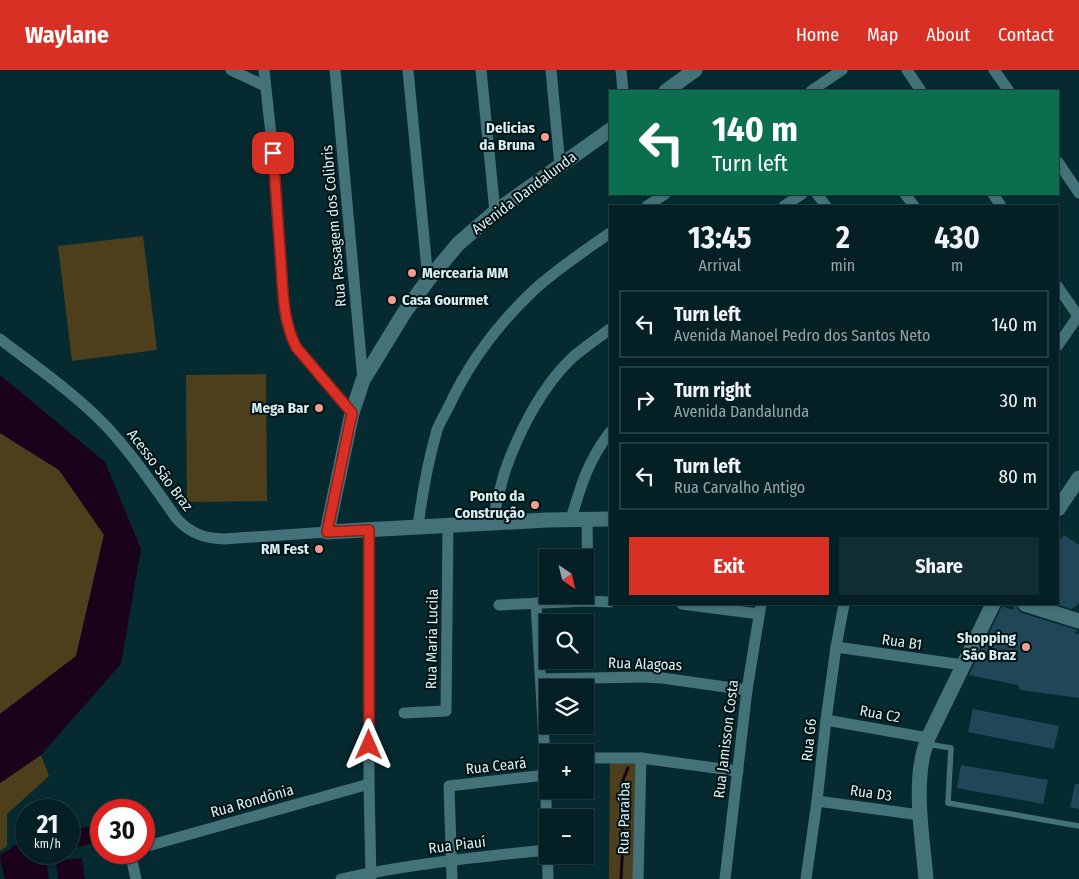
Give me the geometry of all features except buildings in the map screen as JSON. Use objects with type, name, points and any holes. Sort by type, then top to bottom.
[{"type":"street","points":[[231,70],[265,86]]},
{"type":"street","points":[[264,70],[273,153],[286,324],[296,347],[352,413]]},
{"type":"street","name":"Rua Passagem dos Colibris","points":[[335,70],[363,380]]},
{"type":"street","points":[[408,70],[428,280]]},
{"type":"street","points":[[481,70],[495,212]]},
{"type":"street","points":[[551,70],[560,166]]},
{"type":"street","points":[[621,70],[623,90]]},
{"type":"street","points":[[667,90],[695,70]]},
{"type":"street","points":[[815,90],[829,86],[842,70]]},
{"type":"street","points":[[907,70],[921,90]]},
{"type":"street","points":[[994,70],[1008,90]]},
{"type":"street","name":"Avenida Dandalunda","points":[[327,532],[352,413],[363,380],[404,313],[458,244],[495,212],[609,131]]},
{"type":"street","points":[[1059,163],[1079,193]]},
{"type":"street","points":[[648,205],[663,195]]},
{"type":"street","points":[[786,205],[800,195]]},
{"type":"street","points":[[418,527],[424,482],[438,428],[462,379],[491,337],[534,290],[558,270],[609,234]]},
{"type":"street","points":[[1059,288],[1078,315],[1059,344]]},
{"type":"street","points":[[492,523],[505,471],[520,434],[540,396],[574,357],[609,330]]},
{"type":"street","name":"Acesso São Braz","points":[[0,339],[76,398],[106,426],[124,447],[177,519],[184,527],[197,535],[224,539],[327,532]]},
{"type":"street","points":[[571,519],[582,480],[593,457],[609,433]]},
{"type":"street","points":[[1059,508],[1079,478]]},
{"type":"street","points":[[327,532],[571,519],[609,520]]},
{"type":"street","points":[[587,520],[587,549]]},
{"type":"street","name":"Rua Maria Lucila","points":[[404,713],[446,711],[448,526]]},
{"type":"street","points":[[369,530],[371,876]]},
{"type":"street","points":[[594,601],[609,602]]},
{"type":"street","points":[[536,603],[541,679]]},
{"type":"street","points":[[499,605],[539,603]]},
{"type":"street","points":[[698,605],[760,609]]},
{"type":"street","name":"Rua G6","points":[[806,879],[836,647],[844,605]]},
{"type":"street","points":[[926,879],[919,787],[922,760],[927,741],[993,605]]},
{"type":"street","points":[[1029,605],[1079,621]]},
{"type":"street","name":"Rua Jamisson Costa","points":[[725,879],[747,690],[760,609]]},
{"type":"street","name":"Rua B1","points":[[836,647],[963,665]]},
{"type":"street","name":"Rua Alagoas","points":[[541,679],[662,678],[747,690]]},
{"type":"street","name":"Rua C2","points":[[826,720],[927,741]]},
{"type":"street","points":[[594,758],[641,758],[738,771]]},
{"type":"street","name":"Rua Paraíba","points":[[638,879],[641,758]]},
{"type":"street","name":"Rua Ceará","points":[[452,860],[449,786],[539,776]]},
{"type":"street","name":"Rua Rondônia","points":[[155,844],[369,784]]},
{"type":"street","name":"Rua D3","points":[[817,801],[920,815]]},
{"type":"street","name":"Rua Piauí","points":[[341,879],[371,876],[452,860],[539,851]]},
{"type":"street","points":[[452,860],[452,879]]},
{"type":"street","points":[[133,864],[136,879]]},
{"type":"street","points":[[547,864],[548,879]]},
{"type":"lane","points":[[927,741],[951,748],[948,803],[1079,826]]},
{"type":"shaded area","points":[[143,236],[157,350],[72,361],[58,246]]},
{"type":"shaded area","points":[[266,374],[267,501],[187,502],[186,375]]},
{"type":"shaded area","points":[[0,375],[105,462],[141,549],[121,664],[41,755],[0,783],[0,714],[76,656],[104,535],[59,470],[0,433]]},
{"type":"shaded area","points":[[0,433],[59,470],[104,534],[76,657],[0,714]]},
{"type":"shaded area","points":[[41,755],[49,776],[24,799],[15,799],[15,807],[7,814],[7,846],[0,851],[0,783]]},
{"type":"shaded area","points":[[610,760],[636,761],[633,879],[609,879]]},
{"type":"shaded area","points":[[89,826],[90,844],[80,846],[80,828]]},
{"type":"shaded area","points":[[15,846],[15,864],[47,864],[49,879],[5,879],[0,855]]},
{"type":"shaded area","points":[[80,858],[82,858],[85,879],[58,879],[56,864],[80,864]]},
{"type":"waterway","points":[[621,879],[623,839],[621,817],[625,790],[623,780],[628,768]]},
{"type":"place","name":"Delicias da Bruna","points":[[545,137]]},
{"type":"place","name":"Mercearia MM","points":[[412,273]]},
{"type":"place","name":"Casa Gourmet","points":[[392,300]]},
{"type":"place","name":"Mega Bar","points":[[319,408]]},
{"type":"place","name":"Ponto da Construção","points":[[535,505]]},
{"type":"place","name":"RM Fest","points":[[319,549]]},
{"type":"place","name":"Shopping São Braz","points":[[1026,647]]},
{"type":"route","points":[[273,153],[286,324],[296,347],[352,413],[327,532],[369,530],[369,745]]}]
